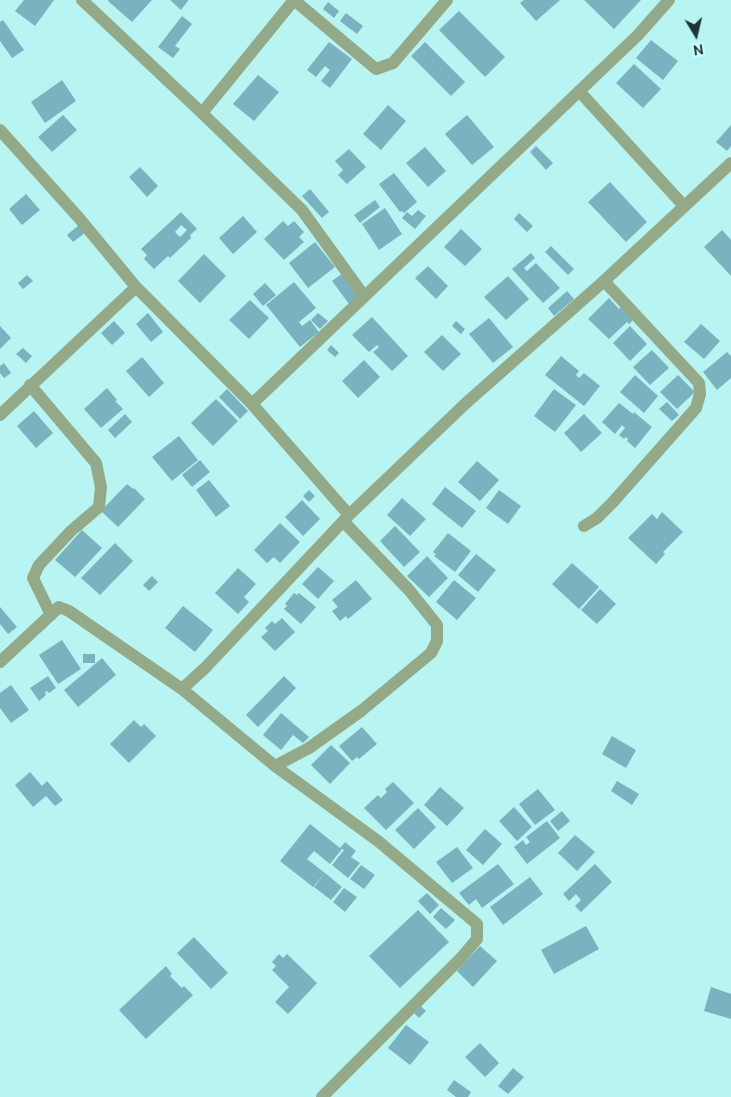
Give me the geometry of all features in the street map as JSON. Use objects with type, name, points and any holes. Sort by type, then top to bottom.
[{"type":"street","points":[[82,0],[302,210],[364,296]]},
{"type":"street","points":[[202,113],[294,0],[376,69],[393,63],[447,0]]},
{"type":"street","points":[[252,404],[638,35],[669,0]]},
{"type":"street","points":[[579,91],[684,206]]},
{"type":"street","points":[[0,130],[80,218],[136,287],[252,404],[346,518],[409,590],[436,625],[437,641],[431,653],[360,711],[309,748],[275,766]]},
{"type":"street","points":[[182,689],[206,667],[346,518],[466,404],[731,164]]},
{"type":"street","points":[[584,526],[597,518],[613,502],[696,408],[700,394],[699,383],[604,281]]},
{"type":"street","points":[[0,415],[136,287]]},
{"type":"street","points":[[30,385],[96,463],[102,487],[99,507],[71,531],[39,565],[33,578],[51,615]]},
{"type":"street","points":[[0,662],[59,607],[69,612],[182,689],[275,766],[378,841],[477,924],[477,939],[461,958],[322,1097]]},
{"type":"building","points":[[24,0],[54,0],[35,26],[15,11]]},
{"type":"building","points":[[109,0],[152,0],[132,22]]},
{"type":"building","points":[[170,0],[188,0],[188,1],[181,10]]},
{"type":"building","points":[[524,0],[560,0],[536,21],[520,3]]},
{"type":"building","points":[[584,0],[641,0],[614,29]]},
{"type":"building","points":[[328,2],[339,11],[334,18],[323,9]]},
{"type":"building","points":[[459,11],[505,57],[485,77],[439,30]]},
{"type":"building","points":[[346,13],[363,26],[357,34],[340,21]]},
{"type":"building","points":[[182,16],[192,24],[175,46],[180,49],[173,58],[158,47]]},
{"type":"building","points":[[3,20],[24,50],[12,58],[0,41],[0,22]]},
{"type":"building","points":[[651,40],[678,61],[663,80],[636,58]]},
{"type":"building","points":[[329,42],[352,59],[330,88],[321,81],[330,70],[325,66],[316,77],[307,70]]},
{"type":"building","points":[[425,42],[465,82],[451,96],[411,56]]},
{"type":"building","points":[[634,64],[661,89],[643,108],[616,83]]},
{"type":"building","points":[[258,75],[279,92],[254,121],[233,104]]},
{"type":"building","points":[[62,80],[76,101],[45,123],[31,102]]},
{"type":"building","points":[[388,105],[406,121],[381,150],[363,134]]},
{"type":"building","points":[[63,115],[77,130],[52,152],[38,137]]},
{"type":"building","points":[[467,115],[494,147],[472,165],[445,134]]},
{"type":"building","points":[[731,125],[731,146],[727,151],[716,142]]},
{"type":"building","points":[[536,146],[553,163],[546,170],[530,152]]},
{"type":"building","points":[[425,147],[446,171],[428,187],[406,163]]},
{"type":"building","points":[[349,149],[366,167],[347,184],[338,175],[343,170],[335,161]]},
{"type":"building","points":[[140,167],[158,186],[147,197],[129,177]]},
{"type":"building","points":[[394,173],[417,202],[404,213],[400,212],[379,184]]},
{"type":"building","points":[[610,182],[647,222],[626,242],[588,202]]},
{"type":"building","points":[[310,189],[329,212],[322,218],[302,196]]},
{"type":"building","points":[[26,194],[40,210],[22,225],[9,209]]},
{"type":"building","points":[[375,200],[380,207],[360,223],[354,215]]},
{"type":"building","points":[[385,208],[402,234],[379,250],[362,224]]},
{"type":"building","points":[[418,210],[426,216],[415,229],[402,218],[407,212],[412,216]]},
{"type":"building","points":[[181,212],[197,229],[190,235],[191,238],[170,258],[168,256],[154,269],[144,259],[147,255],[141,249]],"holes":[[[181,225],[187,230],[180,237],[175,232]]]},
{"type":"building","points":[[519,213],[533,226],[527,232],[514,219]]},
{"type":"building","points":[[243,216],[257,232],[233,254],[219,238]]},
{"type":"building","points":[[283,221],[288,226],[294,221],[304,232],[299,237],[304,242],[284,260],[264,239]]},
{"type":"building","points":[[79,225],[85,233],[73,242],[67,235]]},
{"type":"building","points":[[461,229],[482,249],[465,266],[444,247]]},
{"type":"building","points":[[722,230],[731,240],[731,276],[704,247]]},
{"type":"building","points":[[315,242],[335,267],[308,288],[289,263]]},
{"type":"building","points":[[551,246],[574,269],[568,275],[545,252]]},
{"type":"building","points":[[531,253],[535,258],[524,268],[527,271],[536,263],[560,288],[543,303],[512,269]]},
{"type":"building","points":[[204,254],[226,276],[200,303],[178,281]]},
{"type":"building","points":[[428,266],[448,286],[436,299],[415,278]]},
{"type":"building","points":[[343,273],[359,297],[349,304],[332,281]]},
{"type":"building","points":[[27,275],[33,281],[23,289],[18,283]]},
{"type":"building","points":[[508,276],[529,299],[506,320],[484,297]]},
{"type":"building","points":[[294,282],[316,308],[299,322],[302,326],[310,320],[319,332],[300,347],[266,305]]},
{"type":"building","points":[[265,283],[276,295],[263,306],[253,294]]},
{"type":"building","points":[[567,291],[574,299],[554,316],[548,308]]},
{"type":"building","points":[[609,298],[619,309],[621,307],[634,319],[629,324],[627,322],[609,339],[588,319]]},
{"type":"building","points":[[250,300],[269,318],[249,339],[229,320]]},
{"type":"building","points":[[148,313],[163,332],[151,342],[136,324]]},
{"type":"building","points":[[318,313],[328,321],[320,329],[311,320]]},
{"type":"building","points":[[372,317],[408,356],[392,371],[373,352],[379,347],[377,345],[369,352],[352,335]]},
{"type":"building","points":[[489,318],[513,347],[493,363],[469,334]]},
{"type":"building","points":[[114,321],[125,333],[112,345],[101,333]]},
{"type":"building","points":[[456,321],[465,329],[461,334],[452,326]]},
{"type":"building","points":[[701,324],[720,341],[704,359],[684,342]]},
{"type":"building","points":[[0,326],[11,338],[0,349]]},
{"type":"building","points":[[630,326],[647,344],[630,361],[613,343]]},
{"type":"building","points":[[442,335],[461,354],[443,371],[424,352]]},
{"type":"building","points":[[331,345],[339,353],[335,357],[327,350]]},
{"type":"building","points":[[23,348],[32,356],[26,363],[16,354]]},
{"type":"building","points":[[652,350],[669,368],[650,385],[633,367]]},
{"type":"building","points":[[727,352],[731,356],[731,378],[717,390],[703,372]]},
{"type":"building","points":[[561,356],[579,371],[576,375],[579,378],[584,373],[600,386],[584,406],[545,375]]},
{"type":"building","points":[[142,357],[164,383],[149,397],[126,371]]},
{"type":"building","points":[[364,360],[380,377],[358,398],[342,381]]},
{"type":"building","points":[[4,363],[11,373],[4,378],[0,373],[0,366]]},
{"type":"building","points":[[635,375],[658,396],[644,413],[620,392]]},
{"type":"building","points":[[678,375],[695,392],[677,409],[660,392]]},
{"type":"building","points":[[107,388],[117,400],[115,401],[123,409],[101,428],[84,409]]},
{"type":"building","points":[[227,389],[248,411],[240,419],[219,397]]},
{"type":"building","points":[[554,389],[576,405],[555,432],[534,416]]},
{"type":"building","points":[[216,399],[238,421],[213,446],[191,423]]},
{"type":"building","points":[[667,402],[679,415],[672,421],[659,409]]},
{"type":"building","points":[[619,403],[633,414],[634,412],[652,427],[635,448],[627,441],[626,437],[624,439],[619,435],[625,428],[622,425],[615,434],[602,422]]},
{"type":"building","points":[[34,411],[53,433],[36,448],[17,426]]},
{"type":"building","points":[[125,414],[132,422],[115,438],[108,430]]},
{"type":"building","points":[[584,414],[602,433],[581,452],[564,433]]},
{"type":"building","points":[[179,436],[198,460],[172,481],[152,457]]},
{"type":"building","points":[[200,460],[210,472],[192,487],[182,475]]},
{"type":"building","points":[[477,461],[499,480],[480,501],[458,482]]},
{"type":"building","points":[[209,480],[230,506],[216,517],[196,490]]},
{"type":"building","points":[[127,484],[145,499],[118,527],[101,511]]},
{"type":"building","points":[[445,487],[476,511],[462,528],[432,504]]},
{"type":"building","points":[[309,490],[315,496],[309,502],[303,496]]},
{"type":"building","points":[[499,490],[521,506],[508,524],[486,508]]},
{"type":"building","points":[[402,498],[426,519],[410,536],[387,515]]},
{"type":"building","points":[[302,500],[320,519],[303,536],[285,517]]},
{"type":"building","points":[[662,512],[683,532],[663,552],[665,554],[656,564],[628,538],[652,514],[657,519]]},
{"type":"building","points":[[280,523],[300,542],[280,563],[274,557],[267,563],[254,550]]},
{"type":"building","points":[[395,526],[420,552],[404,567],[380,541]]},
{"type":"building","points":[[82,530],[102,548],[75,577],[55,560]]},
{"type":"building","points":[[448,533],[471,551],[455,572],[434,556],[436,554],[433,552]]},
{"type":"building","points":[[115,543],[133,561],[100,595],[81,578]]},
{"type":"building","points":[[476,554],[496,570],[478,592],[458,575]]},
{"type":"building","points":[[427,556],[448,578],[429,597],[407,576]]},
{"type":"building","points":[[572,563],[599,587],[579,609],[552,584]]},
{"type":"building","points":[[318,567],[334,581],[318,599],[302,584]]},
{"type":"building","points":[[238,568],[256,584],[244,597],[249,602],[238,614],[215,593]]},
{"type":"building","points":[[152,576],[158,582],[149,591],[143,585]]},
{"type":"building","points":[[356,580],[372,599],[348,619],[346,616],[340,621],[332,611],[338,607],[332,600]]},
{"type":"building","points":[[454,580],[476,598],[457,620],[436,602]]},
{"type":"building","points":[[600,589],[616,604],[597,624],[581,610]]},
{"type":"building","points":[[294,593],[297,595],[299,593],[316,607],[301,624],[284,609],[287,606],[285,604]]},
{"type":"building","points":[[183,606],[213,630],[195,652],[165,628]]},
{"type":"building","points":[[0,607],[17,627],[8,634],[0,624]]},
{"type":"building","points":[[282,618],[295,632],[275,651],[261,637],[268,631],[265,628],[272,621],[275,624]]},
{"type":"building","points":[[62,640],[81,669],[58,684],[39,655]]},
{"type":"building","points":[[83,654],[95,654],[95,663],[83,663]]},
{"type":"building","points":[[102,658],[116,675],[78,707],[64,690]]},
{"type":"building","points":[[48,676],[56,688],[49,693],[45,692],[46,695],[39,701],[30,688]]},
{"type":"building","points":[[284,676],[296,688],[258,727],[246,715]]},
{"type":"building","points":[[11,685],[29,710],[11,723],[0,708],[0,693]]},
{"type":"building","points":[[281,713],[309,737],[303,743],[293,735],[281,750],[263,735]]},
{"type":"building","points":[[134,720],[141,727],[144,724],[156,736],[129,763],[110,744]]},
{"type":"building","points":[[362,727],[377,744],[359,759],[357,757],[352,761],[339,746]]},
{"type":"building","points":[[612,736],[636,750],[626,768],[602,754]]},
{"type":"building","points":[[331,745],[350,763],[330,784],[311,765]]},
{"type":"building","points":[[30,772],[42,786],[47,781],[63,800],[55,806],[46,796],[33,807],[15,785]]},
{"type":"building","points":[[617,781],[639,794],[632,805],[611,791]]},
{"type":"building","points":[[393,782],[414,803],[386,830],[364,808],[378,795],[381,798],[387,792],[385,789]]},
{"type":"building","points":[[440,787],[464,808],[447,826],[424,805]]},
{"type":"building","points":[[538,789],[555,810],[535,825],[519,804]]},
{"type":"building","points":[[514,807],[532,827],[517,841],[499,821]]},
{"type":"building","points":[[418,808],[436,827],[414,849],[395,830]]},
{"type":"building","points":[[562,811],[570,821],[558,831],[550,821]]},
{"type":"building","points":[[547,821],[560,838],[527,864],[514,847],[523,840],[526,845],[530,842],[526,837]]},
{"type":"building","points":[[310,824],[340,848],[345,842],[356,851],[351,857],[360,863],[348,878],[332,865],[344,850],[342,849],[330,864],[314,851],[307,859],[325,873],[313,887],[280,861]]},
{"type":"building","points":[[485,829],[502,844],[483,865],[466,850]]},
{"type":"building","points":[[575,835],[595,852],[577,871],[558,853]]},
{"type":"building","points":[[457,847],[473,868],[452,883],[436,862]]},
{"type":"building","points":[[498,864],[514,884],[482,908],[476,899],[469,905],[459,893]]},
{"type":"building","points":[[595,864],[612,882],[581,912],[575,906],[581,900],[576,894],[569,901],[563,894]]},
{"type":"building","points":[[361,865],[375,875],[364,889],[350,879]]},
{"type":"building","points":[[325,873],[342,887],[331,900],[314,887]]},
{"type":"building","points":[[530,877],[543,894],[503,925],[490,907]]},
{"type":"building","points":[[344,888],[357,897],[345,912],[333,902]]},
{"type":"building","points":[[427,893],[439,905],[430,914],[418,901]]},
{"type":"building","points":[[441,908],[455,920],[446,929],[433,917]]},
{"type":"building","points":[[418,910],[449,942],[400,988],[369,956]]},
{"type":"building","points":[[586,926],[599,949],[554,974],[541,950]]},
{"type":"building","points":[[194,937],[228,973],[211,989],[177,953]]},
{"type":"building","points":[[480,946],[497,961],[473,987],[457,971]]},
{"type":"building","points":[[279,954],[283,958],[287,954],[317,983],[288,1014],[275,1002],[289,987],[272,970],[276,966],[272,962]]},
{"type":"building","points":[[166,966],[172,974],[170,976],[182,988],[184,986],[193,995],[146,1039],[119,1010]]},
{"type":"building","points":[[711,987],[731,994],[731,1019],[704,1011]]},
{"type":"building","points":[[421,1006],[426,1011],[419,1018],[414,1013]]},
{"type":"building","points":[[406,1025],[429,1042],[410,1065],[388,1048]]},
{"type":"building","points":[[480,1043],[499,1063],[485,1077],[465,1057]]},
{"type":"building","points":[[513,1068],[524,1077],[508,1094],[498,1086]]},
{"type":"building","points":[[454,1080],[471,1092],[468,1097],[456,1097],[447,1090]]}]
